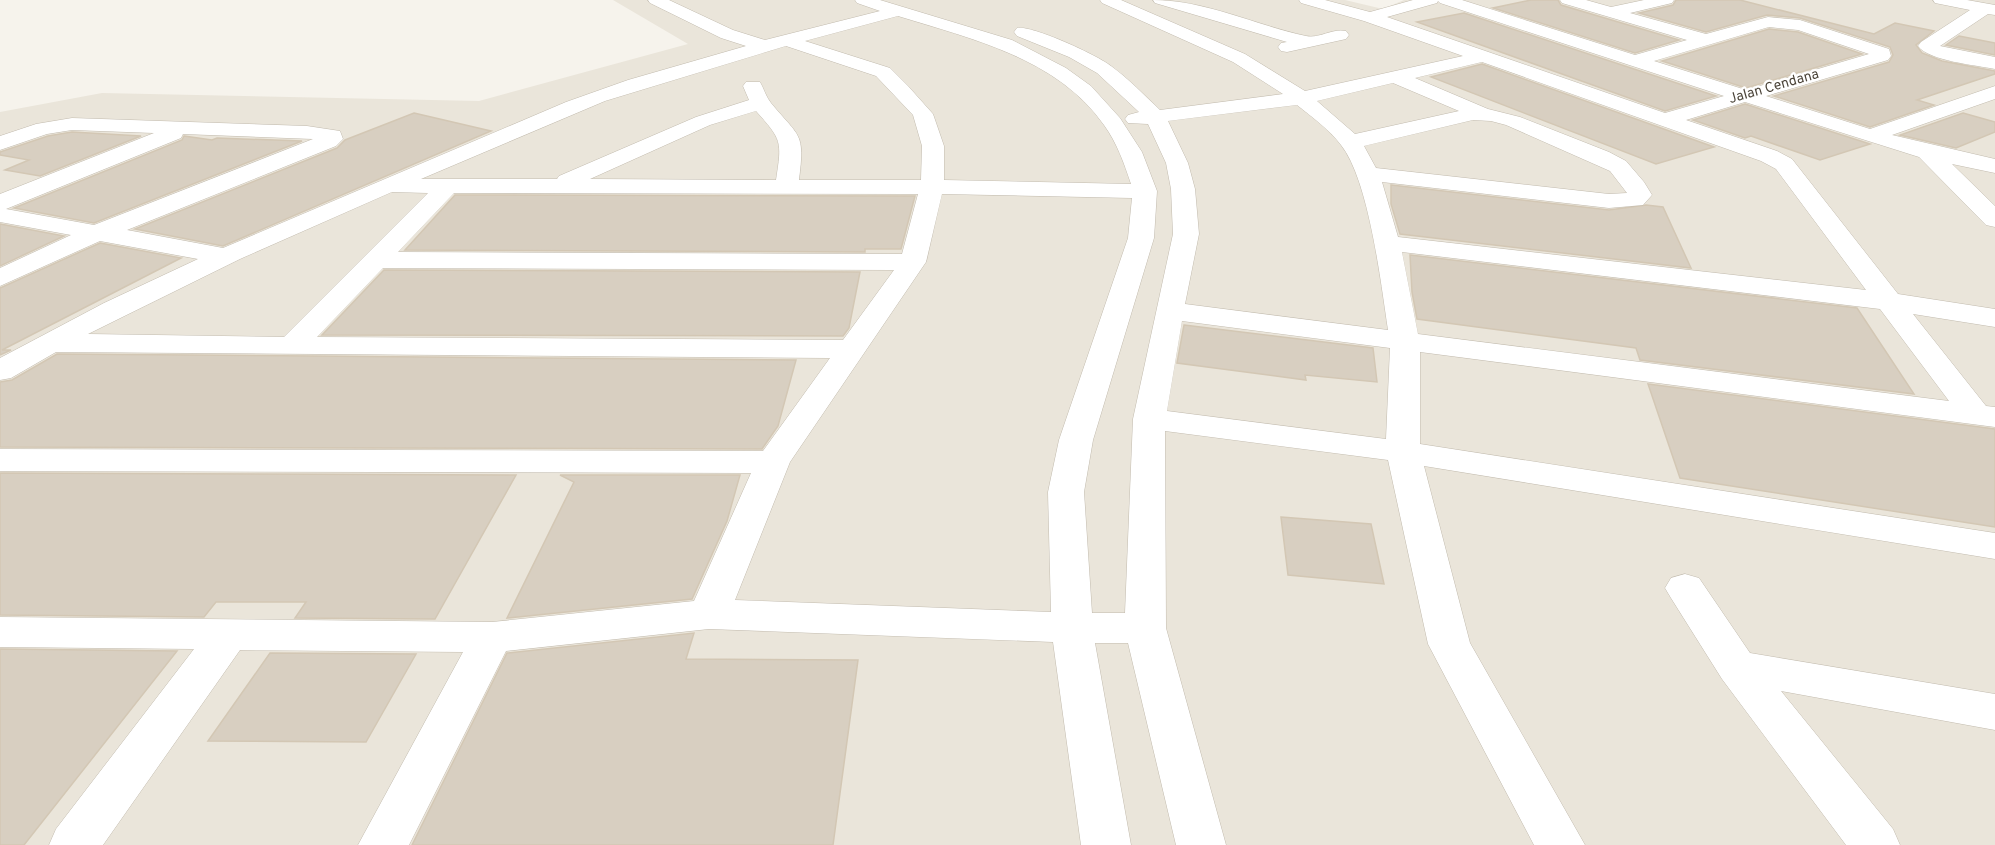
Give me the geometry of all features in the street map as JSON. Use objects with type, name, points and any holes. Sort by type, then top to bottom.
[{"type":"street","points":[[656,0],[727,34],[775,43],[883,72],[923,114],[933,146],[932,187],[913,261],[773,462],[709,614]]},
{"type":"street","points":[[862,0],[914,5],[1005,26],[1075,53],[1104,69],[1156,117],[1177,163],[1183,189],[1186,234],[1149,419],[1145,628],[1201,845]]},
{"type":"street","points":[[1108,0],[1258,54],[1351,142],[1368,174],[1387,243],[1405,341],[1403,452],[1449,644],[1560,845]]},
{"type":"street","points":[[1161,0],[1308,42]]},
{"type":"street","points":[[1307,0],[1370,17],[1769,156],[1784,164],[1887,301],[1985,416]]},
{"type":"street","points":[[1370,17],[1431,0]]},
{"type":"street","points":[[1446,0],[1870,136],[1927,152],[1995,166]]},
{"type":"street","points":[[1568,0],[1709,40]]},
{"type":"street","points":[[1611,12],[1666,0]]},
{"type":"street","points":[[1941,0],[1990,9]]},
{"type":"street","points":[[0,371],[134,298],[225,256],[384,186],[597,98],[775,43],[914,5],[1031,56],[1084,90],[1113,122],[1131,152],[1145,191],[1141,238],[1076,440],[1066,492],[1072,628],[1106,845]]},
{"type":"street","points":[[1990,9],[1927,46],[1938,52],[1995,63]]},
{"type":"street","name":"Jalan Cendana","points":[[1663,120],[1882,56],[1883,53],[1784,22],[1768,22],[1709,40]]},
{"type":"street","points":[[1258,54],[1340,34]]},
{"type":"street","points":[[1632,61],[1709,40]]},
{"type":"street","points":[[1113,122],[1302,98],[1481,57]]},
{"type":"street","points":[[1368,174],[1609,201],[1635,200],[1640,195],[1618,166],[1601,157],[1513,121],[1483,114],[1396,77]]},
{"type":"street","points":[[1870,136],[1995,92]]},
{"type":"street","points":[[558,186],[703,121],[757,94],[785,130],[792,147],[787,186]]},
{"type":"street","points":[[1351,142],[1483,114]]},
{"type":"street","points":[[0,143],[43,128],[64,125],[307,132],[0,278]]},
{"type":"street","points":[[0,203],[185,128]]},
{"type":"street","points":[[1927,152],[1986,198],[1995,220]]},
{"type":"street","points":[[384,186],[787,186],[1145,191]]},
{"type":"street","points":[[292,346],[448,186]]},
{"type":"street","points":[[0,215],[225,256]]},
{"type":"street","points":[[1387,243],[1887,301],[1995,318]]},
{"type":"street","points":[[377,260],[913,261]]},
{"type":"street","points":[[1169,311],[1985,416]]},
{"type":"street","points":[[50,342],[292,346],[852,349]]},
{"type":"street","points":[[1149,419],[1403,452],[1995,546]]},
{"type":"street","points":[[0,460],[773,462]]},
{"type":"street","points":[[1685,588],[1737,668],[1875,845]]},
{"type":"street","points":[[0,632],[492,637],[709,614],[1072,628],[1145,628]]},
{"type":"street","points":[[74,845],[229,634]]},
{"type":"street","points":[[383,845],[492,637]]},
{"type":"street","points":[[1737,668],[1995,712]]},
{"type":"shaded area","points":[[613,0],[1345,0],[1383,9],[1404,0],[1995,0],[1995,845],[0,845],[0,112],[102,93],[479,101],[688,44]]},
{"type":"building","points":[[1531,0],[1558,0],[1561,5],[1679,40],[1635,53],[1493,8]]},
{"type":"building","points":[[1676,0],[1740,0],[1874,34],[1895,23],[1934,31],[1916,45],[1922,53],[1942,61],[1995,71],[1995,74],[1917,100],[1934,105],[1870,127],[1774,96],[1889,62],[1893,55],[1890,47],[1800,18],[1767,15],[1706,32],[1639,13],[1673,5]]},
{"type":"building","points":[[1464,13],[1716,96],[1665,111],[1417,22]]},
{"type":"building","points":[[1769,29],[1798,32],[1862,54],[1746,88],[1662,61]]},
{"type":"building","points":[[1959,36],[1995,43],[1995,55],[1946,45]]},
{"type":"building","points":[[1482,64],[1714,147],[1656,164],[1431,77]]},
{"type":"building","points":[[1745,104],[1870,144],[1820,160],[1751,136],[1745,138],[1693,120]]},
{"type":"building","points":[[414,113],[491,131],[223,246],[135,229],[337,148],[345,140]]},
{"type":"building","points":[[1963,113],[1995,122],[1995,132],[1956,148],[1900,135]]},
{"type":"building","points":[[72,132],[141,136],[40,176],[5,170],[29,160],[0,155],[0,152],[48,136]]},
{"type":"building","points":[[184,136],[212,140],[217,138],[302,141],[94,223],[14,208],[182,140]]},
{"type":"building","points":[[1391,185],[1609,210],[1646,205],[1663,207],[1691,268],[1400,234],[1391,204]]},
{"type":"building","points":[[455,195],[915,196],[901,249],[865,249],[865,252],[405,250]]},
{"type":"building","points":[[0,224],[64,236],[0,266]]},
{"type":"building","points":[[100,243],[181,258],[2,350],[11,350],[0,355],[0,288]]},
{"type":"building","points":[[1410,255],[1857,308],[1914,394],[1640,360],[1636,348],[1417,319],[1412,292]]},
{"type":"building","points":[[384,270],[860,272],[849,328],[843,336],[322,335]]},
{"type":"building","points":[[1184,325],[1373,348],[1377,382],[1305,375],[1306,380],[1177,363]]},
{"type":"building","points":[[57,354],[796,360],[778,426],[762,449],[0,447],[0,382],[12,380]]},
{"type":"building","points":[[1648,384],[1995,429],[1995,527],[1680,478]]},
{"type":"building","points":[[0,473],[516,475],[435,619],[295,618],[306,602],[216,602],[204,617],[0,615]]},
{"type":"building","points":[[560,475],[740,475],[727,521],[692,599],[507,618],[574,482]]},
{"type":"building","points":[[1281,517],[1371,524],[1384,584],[1288,575]]},
{"type":"building","points":[[694,633],[686,659],[858,660],[833,845],[412,845],[507,653]]},
{"type":"building","points":[[0,649],[177,651],[24,845],[0,845]]},
{"type":"building","points":[[270,653],[416,654],[366,742],[208,741]]}]
